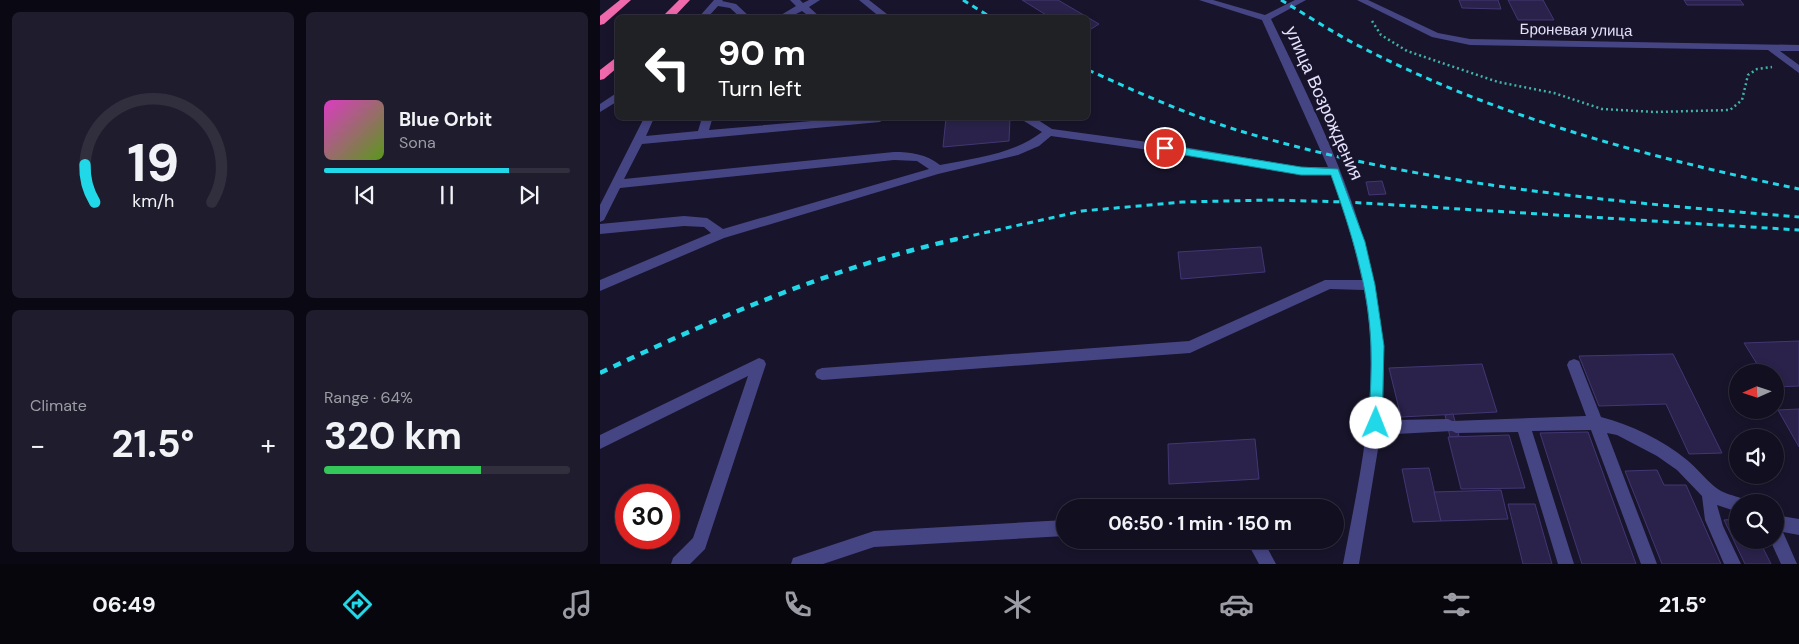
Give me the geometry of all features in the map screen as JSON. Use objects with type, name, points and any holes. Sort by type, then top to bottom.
[{"type":"highway","points":[[600,22],[626,0]]},
{"type":"highway","points":[[669,15],[685,0]]},
{"type":"highway","points":[[600,76],[615,63]]},
{"type":"street","points":[[794,0],[814,15]]},
{"type":"street","points":[[786,15],[816,0]]},
{"type":"street","points":[[863,0],[884,15]]},
{"type":"street","name":"улица Возрождения","points":[[1203,0],[1266,18],[1312,115],[1360,242],[1370,285],[1378,346],[1376,423],[1351,564]]},
{"type":"street","points":[[1266,18],[1302,0]]},
{"type":"street","name":"Броневая улица","points":[[1361,0],[1435,35],[1470,42],[1799,48]]},
{"type":"street","points":[[705,15],[718,2],[734,6],[744,15]]},
{"type":"street","points":[[1771,48],[1796,67]]},
{"type":"street","points":[[600,109],[615,97]]},
{"type":"street","points":[[600,217],[648,120]]},
{"type":"street","points":[[702,134],[707,120]]},
{"type":"street","points":[[638,140],[702,134],[779,122],[827,120]]},
{"type":"street","points":[[1031,120],[1049,132],[1184,151],[1301,171],[1335,172]]},
{"type":"street","points":[[600,286],[721,234],[938,170],[1014,152],[1035,143],[1049,132]]},
{"type":"street","points":[[616,184],[894,156],[914,156],[927,160],[938,170]]},
{"type":"street","points":[[600,229],[684,221],[707,222],[721,234]]},
{"type":"street","points":[[822,374],[1190,346],[1329,284],[1370,285]]},
{"type":"street","points":[[600,442],[759,364],[699,543],[679,564]]},
{"type":"street","points":[[1574,365],[1650,564]]},
{"type":"street","points":[[1376,423],[1396,427],[1596,423],[1619,429],[1662,450],[1682,465],[1710,493],[1729,502]]},
{"type":"street","points":[[1523,425],[1566,564]]},
{"type":"street","points":[[1710,493],[1708,501],[1711,517],[1733,564]]},
{"type":"street","points":[[1784,524],[1799,527]]},
{"type":"street","points":[[799,564],[874,539],[1056,529]]},
{"type":"street","points":[[1259,549],[1268,564]]},
{"type":"street","points":[[1782,549],[1789,564]]},
{"type":"path","points":[[1372,5],[1372,22],[1381,36],[1407,51],[1498,82],[1554,93],[1602,109],[1655,112],[1730,110],[1742,100],[1748,75],[1757,69],[1796,67]]},
{"type":"building","points":[[1022,0],[1058,0],[1084,15],[1046,15]]},
{"type":"building","points":[[1459,0],[1498,0],[1501,9],[1462,8]]},
{"type":"building","points":[[1508,0],[1543,0],[1554,20],[1518,20]]},
{"type":"building","points":[[1684,0],[1740,0],[1744,5],[1687,5]]},
{"type":"building","points":[[1090,19],[1099,24],[1090,30]]},
{"type":"building","points":[[946,120],[1010,120],[1009,141],[943,147]]},
{"type":"building","points":[[1382,181],[1386,194],[1369,195],[1366,182]]},
{"type":"building","points":[[1261,247],[1265,272],[1181,279],[1178,252]]},
{"type":"building","points":[[1799,341],[1799,386],[1784,387],[1784,364],[1757,364],[1744,343]]},
{"type":"building","points":[[1673,354],[1722,453],[1689,454],[1666,404],[1599,406],[1579,356]]},
{"type":"building","points":[[1482,364],[1497,412],[1401,417],[1389,368]]},
{"type":"building","points":[[1799,409],[1799,447],[1783,419],[1784,410]]},
{"type":"building","points":[[1453,414],[1459,436],[1450,437],[1445,415]]},
{"type":"building","points":[[1588,432],[1636,564],[1582,564],[1540,433]]},
{"type":"building","points":[[1509,435],[1525,488],[1461,489],[1448,437]]},
{"type":"building","points":[[1255,439],[1259,479],[1169,484],[1168,444]]},
{"type":"building","points":[[1429,468],[1441,521],[1413,522],[1402,469]]},
{"type":"building","points":[[1657,470],[1664,485],[1686,485],[1721,564],[1662,564],[1625,471]]},
{"type":"building","points":[[1501,490],[1508,519],[1441,521],[1434,492]]},
{"type":"building","points":[[1508,504],[1535,504],[1552,564],[1523,564]]},
{"type":"building","points":[[1724,520],[1729,520],[1729,530]]},
{"type":"building","points":[[1738,549],[1764,549],[1771,564],[1745,564]]},
{"type":"railway","points":[[963,0],[987,15]]},
{"type":"railway","points":[[1281,0],[1353,43],[1415,73],[1522,115],[1576,133],[1688,164],[1799,189]]},
{"type":"railway","points":[[1090,71],[1173,107],[1239,131],[1327,154],[1393,168],[1528,190],[1663,205],[1799,217]]},
{"type":"railway","points":[[952,240],[1082,211],[1182,202],[1270,200],[1347,202],[1799,230]]},
{"type":"railway","points":[[600,373],[731,314],[820,279],[865,264],[957,239]]},
{"type":"route","points":[[1165,148],[1301,171],[1335,172],[1360,242],[1370,285],[1378,346],[1376,423]]}]
